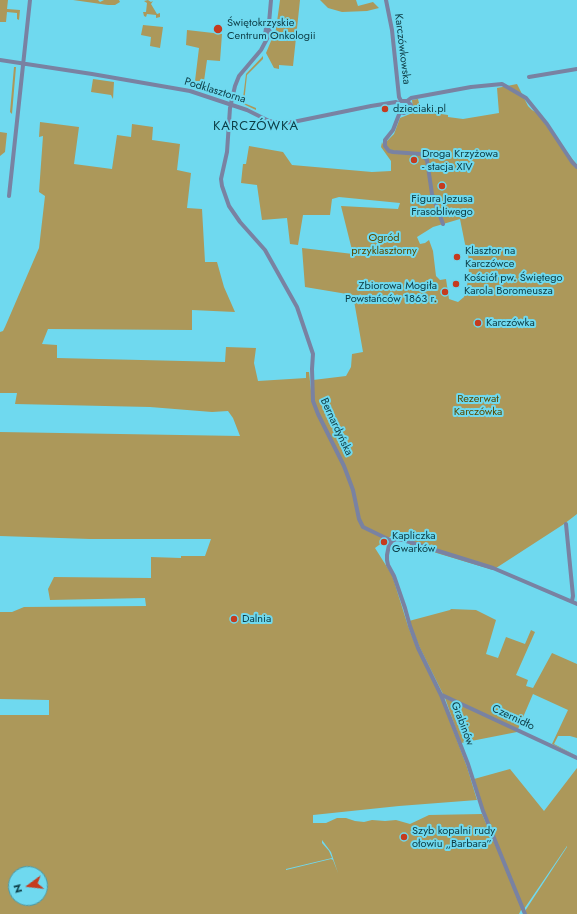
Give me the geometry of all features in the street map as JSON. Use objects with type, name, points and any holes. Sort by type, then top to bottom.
[{"type":"street","points":[[9,196],[30,0]]},
{"type":"street","name":"Bernardyńska","points":[[271,0],[269,36],[261,50],[238,78],[234,86],[222,179],[225,196],[229,206],[238,219],[265,250],[298,307],[313,354],[313,401],[344,466],[353,490],[359,519],[363,527],[392,541],[397,539],[403,540],[483,564],[577,604]]},
{"type":"street","name":"Karczówkowska","points":[[386,0],[392,30],[400,102]]},
{"type":"street","name":"Podklasztorna","points":[[0,60],[190,91],[247,110],[269,121],[286,123],[366,107],[400,102],[411,98],[498,84],[505,86],[526,98],[547,124],[572,162],[577,167]]},
{"type":"street","points":[[529,77],[577,69]]},
{"type":"street","points":[[400,112],[406,113],[410,110],[411,105],[407,100]]},
{"type":"street","points":[[400,102],[398,108],[400,112],[393,130],[385,140],[385,146],[393,152],[422,154],[427,160],[432,194],[443,224]]},
{"type":"street","points":[[566,524],[573,596],[572,601]]},
{"type":"street","name":"Grabinów","points":[[392,541],[386,560],[394,576],[418,648],[441,695],[468,764],[483,811],[525,914]]},
{"type":"street","name":"Czernidło","points":[[441,695],[577,758]]},
{"type":"green space","points":[[0,0],[8,0],[7,9],[20,10],[19,20],[17,19],[17,13],[7,12],[6,22],[0,22]]},
{"type":"green space","points":[[73,0],[98,0],[100,2],[104,0],[119,0],[120,2],[115,5],[108,5]]},
{"type":"green space","points":[[148,0],[151,2],[153,1],[151,4],[157,14],[160,13],[160,17],[156,18],[156,15],[147,14],[146,17],[144,16],[143,12],[146,12],[147,3],[144,1]]},
{"type":"green space","points":[[280,0],[300,0],[293,66],[279,65],[279,69],[274,68],[266,53],[276,29]]},
{"type":"green space","points":[[320,0],[356,0],[358,6],[373,2],[379,8],[367,11],[342,12],[328,8]]},
{"type":"green space","points":[[143,25],[163,27],[160,48],[150,46],[151,37],[141,35]]},
{"type":"green space","points":[[187,30],[222,34],[220,61],[207,60],[204,81],[195,81],[199,48],[186,45]]},
{"type":"green space","points":[[263,56],[263,59],[247,75],[244,103],[256,108],[256,110],[239,102],[243,98],[246,74]]},
{"type":"green space","points":[[14,67],[16,67],[12,114],[10,112]]},
{"type":"green space","points":[[93,79],[114,82],[113,99],[111,95],[91,92]]},
{"type":"green space","points":[[517,84],[528,106],[539,114],[577,165],[577,514],[493,570],[410,545],[408,537],[401,534],[391,536],[375,548],[392,575],[408,626],[417,649],[441,698],[467,767],[477,800],[313,815],[313,823],[326,823],[337,818],[346,818],[364,822],[372,820],[396,820],[410,824],[429,815],[482,814],[496,847],[474,779],[510,769],[544,811],[577,768],[577,914],[526,914],[525,911],[567,846],[524,909],[521,910],[519,914],[0,914],[0,715],[49,715],[49,700],[0,699],[0,612],[12,612],[24,607],[146,606],[145,598],[50,600],[48,589],[54,577],[151,578],[151,557],[181,558],[181,556],[205,556],[211,539],[90,539],[0,536],[0,432],[240,436],[233,418],[228,411],[212,412],[150,407],[15,404],[17,393],[0,393],[0,332],[3,331],[5,327],[39,248],[45,196],[39,192],[43,136],[39,137],[40,122],[79,127],[74,164],[112,169],[117,135],[131,137],[132,124],[153,127],[152,140],[180,144],[177,170],[191,173],[187,208],[202,209],[205,262],[217,262],[224,287],[235,312],[192,310],[192,330],[48,329],[42,344],[57,345],[57,358],[225,362],[226,347],[256,348],[254,363],[258,381],[306,378],[306,372],[309,372],[312,400],[354,488],[317,409],[314,401],[313,380],[346,376],[351,367],[352,354],[363,352],[353,295],[305,287],[302,248],[353,254],[341,206],[398,209],[400,203],[339,197],[332,199],[330,215],[303,215],[298,245],[290,244],[287,218],[262,220],[257,185],[241,183],[243,164],[246,164],[249,146],[283,152],[292,165],[372,172],[391,171],[391,161],[381,147],[382,142],[384,147],[387,147],[386,142],[394,134],[400,118],[410,114],[413,109],[412,100],[418,99],[421,111],[448,115],[448,117],[463,119],[499,113],[497,88]],"holes":[[[460,219],[465,244],[468,246],[469,277],[464,297],[458,302],[449,299],[446,279],[440,280],[436,276],[433,251],[429,240],[420,244],[417,237],[433,227]],[[322,840],[331,852],[338,873],[333,860],[331,859],[286,870],[332,858],[329,851],[322,843]]]},
{"type":"green space","points":[[0,132],[7,133],[5,152],[0,156]]},
{"type":"green space","points":[[451,609],[476,610],[496,620],[486,654],[498,658],[506,637],[525,644],[531,630],[535,632],[516,675],[528,680],[526,686],[533,688],[552,653],[577,664],[577,738],[570,736],[558,736],[554,744],[577,756],[552,744],[568,710],[533,694],[518,729],[443,694],[420,648],[409,621]]},
{"type":"green space","points":[[445,698],[517,731],[517,732],[461,743]]},
{"type":"place","name":"Świętokrzyskie Centrum Onkologii","points":[[218,29]]},
{"type":"place","name":"dzieciaki.pl","points":[[385,109]]},
{"type":"place","name":"Droga Krzyżowa - stacja XIV","points":[[414,160]]},
{"type":"place","name":"Figura Jezusa Frasobliwego","points":[[442,186]]},
{"type":"place","name":"Klasztor na Karczówce","points":[[457,257]]},
{"type":"place","name":"Kościół pw. Świętego Karola Boromeusza","points":[[456,284]]},
{"type":"place","name":"Zbiorowa Mogiła Powstańców 1863 r.","points":[[445,292]]},
{"type":"place","name":"Karczówka","points":[[478,323]]},
{"type":"place","name":"Kapliczka Gwarków","points":[[384,542]]},
{"type":"place","name":"Dalnia","points":[[234,619]]},
{"type":"place","name":"Szyb kopalni rudy ołowiu „Barbara”","points":[[404,837]]},
{"type":"district","name":"KARCZÓWKA","points":[[256,127]]},
{"type":"park label","name":"Ogród przyklasztorny","points":[[384,244]]},
{"type":"park label","name":"Rezerwat Karczówka","points":[[478,405]]}]
